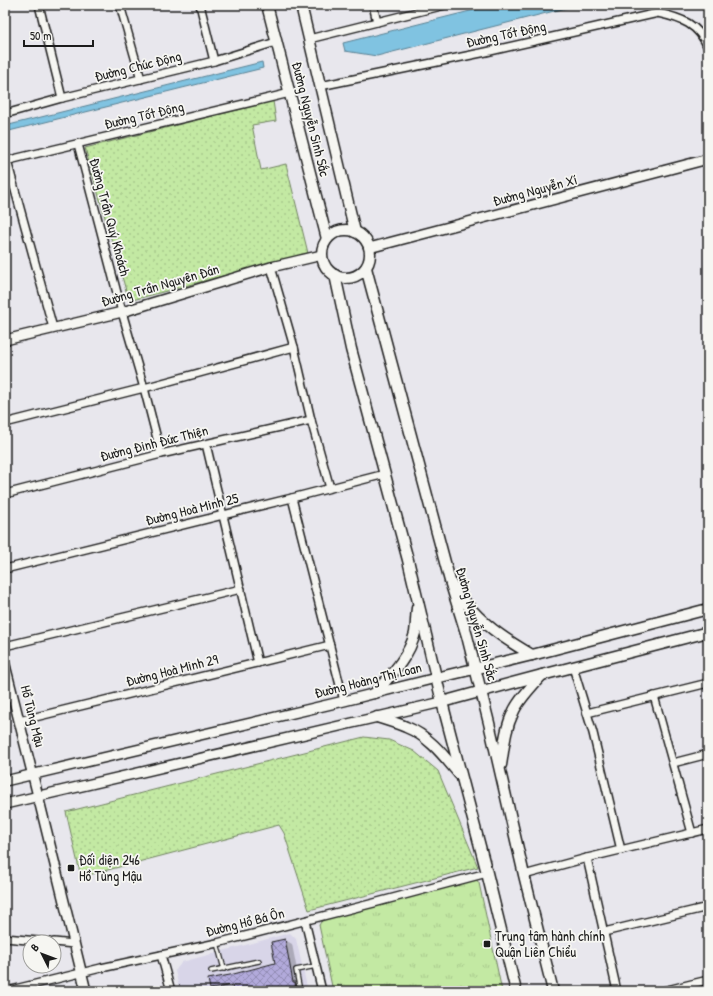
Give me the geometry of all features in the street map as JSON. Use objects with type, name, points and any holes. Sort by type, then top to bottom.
[{"type":"main road","name":"Đường Nguyễn Sinh Sắc","points":[[267,5],[327,240]]},
{"type":"main road","name":"Đường Nguyễn Sinh Sắc","points":[[301,5],[355,232]]},
{"type":"main road","points":[[349,230],[355,232],[364,238],[369,248],[369,262],[361,273],[355,276],[348,278],[335,275],[328,270],[324,263],[322,255],[324,244],[337,232],[349,230]]},
{"type":"main road","name":"Đường Nguyễn Sinh Sắc","points":[[366,268],[450,581],[467,636],[553,991]]},
{"type":"main road","points":[[335,275],[351,349],[417,598],[516,991]]},
{"type":"main road","points":[[450,581],[471,610],[492,629],[510,642],[532,654]]},
{"type":"main road","points":[[375,693],[393,674],[408,653],[415,633],[417,598]]},
{"type":"main road","name":"Đường Hoàng Thị Loan","points":[[436,678],[708,609]]},
{"type":"main road","points":[[442,702],[708,632]]},
{"type":"main road","points":[[500,773],[505,737],[513,712],[542,675]]},
{"type":"main road","points":[[376,717],[407,727],[426,738],[442,752],[462,777]]},
{"type":"street","points":[[39,5],[62,98]]},
{"type":"street","points":[[120,5],[141,79]]},
{"type":"street","points":[[200,5],[214,61]]},
{"type":"street","points":[[373,5],[377,22]]},
{"type":"street","points":[[308,39],[445,5]]},
{"type":"street","name":"Đường Tốt Động","points":[[320,86],[486,52],[658,13],[676,17],[693,26],[705,39],[708,48]]},
{"type":"street","name":"Đường Chúc Động","points":[[5,113],[214,61],[276,42]]},
{"type":"street","name":"Đường Tốt Động","points":[[6,161],[290,93]]},
{"type":"street","name":"Đường Trần Quý Khoách","points":[[78,144],[161,454]]},
{"type":"street","name":"Đường Nguyễn Xí","points":[[369,248],[708,159]]},
{"type":"street","points":[[6,161],[53,328]]},
{"type":"street","name":"Đường Trần Nguyên Đán","points":[[5,340],[122,312],[271,267],[322,255]]},
{"type":"street","points":[[271,267],[294,347],[310,420],[330,488]]},
{"type":"street","points":[[5,423],[144,388],[294,347]]},
{"type":"street","name":"Đường Đinh Đức Thiện","points":[[5,494],[161,454],[310,420]]},
{"type":"street","points":[[206,444],[258,663]]},
{"type":"street","name":"Đường Hoà Minh 25","points":[[5,569],[385,474]]},
{"type":"street","points":[[292,498],[344,701]]},
{"type":"street","points":[[5,646],[241,589]]},
{"type":"street","name":"Đường Hoà Minh 29","points":[[19,721],[330,645]]},
{"type":"street","name":"Hồ Tùng Mậu","points":[[5,665],[86,991]]},
{"type":"street","points":[[573,667],[587,713],[620,850]]},
{"type":"street","name":"Đường Hoàng Thị Loan","points":[[5,781],[436,678]]},
{"type":"street","points":[[587,713],[708,683]]},
{"type":"street","points":[[654,696],[692,833]]},
{"type":"street","points":[[5,804],[442,702]]},
{"type":"street","points":[[673,763],[708,754]]},
{"type":"street","points":[[524,875],[587,858],[708,829]]},
{"type":"street","points":[[587,858],[618,991]]},
{"type":"street","name":"Đường Hồ Bá Ôn","points":[[7,991],[217,943],[487,873]]},
{"type":"street","points":[[604,932],[708,907]]},
{"type":"street","points":[[305,921],[322,991]]},
{"type":"street","points":[[5,938],[22,940]]},
{"type":"street","points":[[62,943],[74,944]]},
{"type":"street","points":[[161,955],[171,991]]},
{"type":"street","points":[[663,991],[708,980]]},
{"type":"lane","points":[[217,943],[224,969]]},
{"type":"lane","points":[[211,971],[259,961]]},
{"type":"lane","points":[[300,991],[296,970],[316,966]]},
{"type":"shaded area","points":[[290,933],[296,939],[308,991],[180,991],[175,971],[182,962]]},
{"type":"green space","points":[[273,101],[276,121],[252,125],[261,170],[286,164],[308,253],[129,301],[85,148]]},
{"type":"green space","points":[[364,737],[389,740],[414,751],[438,771],[478,867],[309,910],[284,833],[279,825],[81,877],[66,812]]},
{"type":"green space","points":[[476,879],[479,883],[502,991],[333,991],[319,925],[323,919]]},
{"type":"water","points":[[494,5],[578,5],[377,56],[345,51],[343,43]]},
{"type":"water","points":[[262,62],[263,68],[5,132],[5,126]]},
{"type":"building","points":[[285,939],[296,991],[233,991],[232,985],[210,989],[208,979],[230,975],[275,963],[271,942]]},
{"type":"place","name":"Đối diện 246 Hồ Tùng Mậu","points":[[71,868]]},
{"type":"place","name":"Trung tâm hành chính Quận Liên Chiểu","points":[[487,944]]}]
